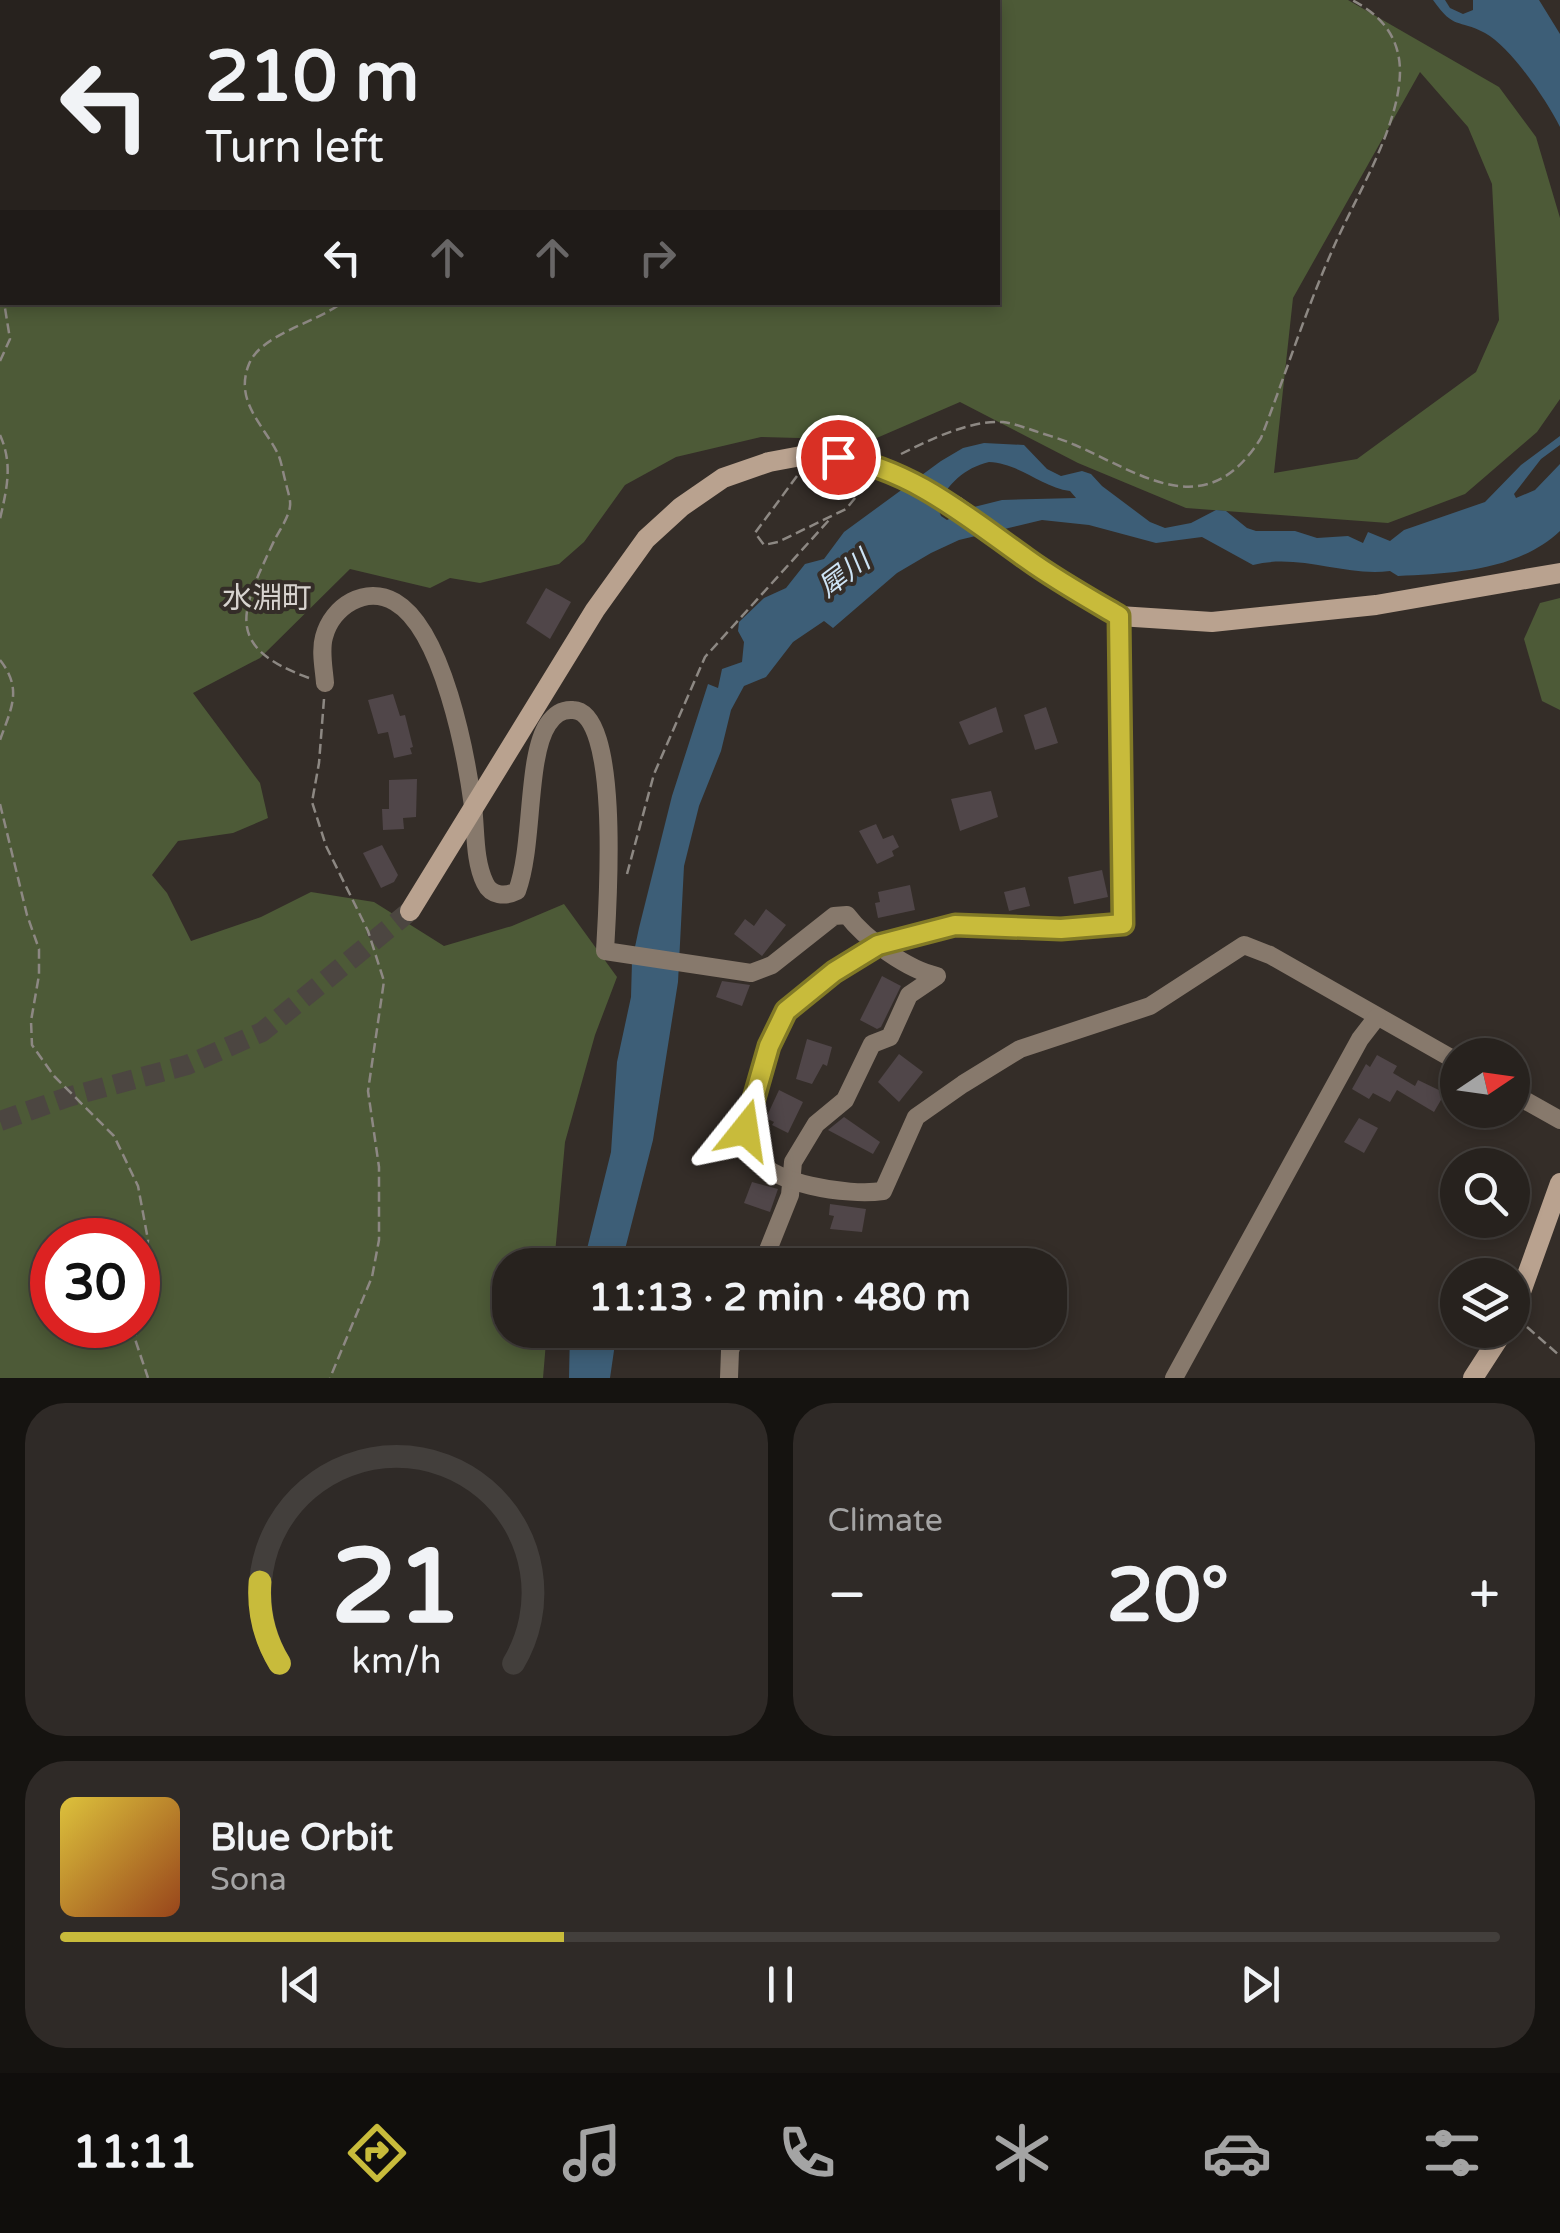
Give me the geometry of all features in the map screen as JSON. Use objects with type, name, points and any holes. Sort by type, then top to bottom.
[{"type":"street","points":[[410,911],[594,610],[646,538],[723,478],[770,462],[812,454],[871,466],[916,483],[956,506],[1057,580],[1119,616],[1230,620],[1376,605],[1560,573]]},
{"type":"street","points":[[325,684],[323,639],[333,616],[351,602],[368,595],[386,597],[401,606],[419,627],[462,732],[486,885],[495,894],[517,891],[526,868],[543,734],[559,712],[576,709],[587,716],[598,735],[610,820],[606,951],[750,973],[772,965],[834,916],[847,916],[862,935],[922,973],[937,976],[909,995],[890,1037],[872,1044],[845,1100],[816,1124],[793,1162],[790,1195],[769,1248]]},
{"type":"street","points":[[1119,616],[1123,924],[1061,929],[955,925],[878,945],[834,972],[786,1011],[769,1046],[745,1130],[747,1149],[762,1164],[791,1180],[858,1195],[883,1191],[916,1117],[963,1084],[1020,1050],[1113,1022],[1150,1006],[1244,944],[1440,1052]]},
{"type":"street","points":[[1174,1378],[1360,1040],[1377,1017]]},
{"type":"street","points":[[1530,1103],[1560,1120]]},
{"type":"street","points":[[1530,1268],[1560,1183]]},
{"type":"street","points":[[729,1378],[731,1348]]},
{"type":"street","points":[[1473,1378],[1492,1348]]},
{"type":"path","points":[[896,456],[956,431],[1006,422],[1074,444],[1149,480],[1178,487],[1198,487],[1224,478],[1248,457],[1261,438],[1331,252],[1376,158],[1395,100],[1400,70],[1391,33],[1376,13],[1352,0]]},
{"type":"path","points":[[0,361],[10,339],[4,305]]},
{"type":"path","points":[[330,1378],[372,1277],[379,1240],[379,1167],[368,1091],[384,981],[368,931],[326,846],[312,802],[325,684],[273,661],[247,636],[245,622],[255,582],[290,504],[279,456],[248,408],[244,380],[250,360],[267,341],[323,317],[339,305]]},
{"type":"path","points":[[0,435],[10,463],[0,519]]},
{"type":"path","points":[[812,454],[755,533],[764,545],[830,518]]},
{"type":"path","points":[[625,880],[654,774],[705,657],[830,518],[854,501],[871,466]]},
{"type":"path","points":[[0,660],[9,672],[15,699],[0,740]]},
{"type":"path","points":[[0,804],[39,949],[32,1045],[54,1076],[114,1136],[138,1186],[144,1218]]},
{"type":"path","points":[[1530,1330],[1560,1356]]},
{"type":"path","points":[[139,1348],[148,1378]]},
{"type":"green space","points":[[1000,0],[1348,0],[1499,87],[1536,137],[1560,218],[1560,399],[1537,432],[1465,494],[1388,523],[1186,508],[1078,463],[960,402],[872,440],[761,437],[676,457],[625,485],[584,542],[559,564],[480,583],[450,578],[430,588],[350,569],[260,658],[193,693],[260,783],[268,818],[233,833],[178,841],[152,875],[167,893],[191,941],[261,917],[311,892],[374,902],[444,946],[512,926],[564,904],[617,977],[595,1035],[565,1142],[556,1248],[492,1248],[492,1348],[546,1348],[543,1378],[0,1378],[0,305],[1000,305]],"holes":[[[1420,72],[1468,127],[1492,184],[1499,320],[1476,372],[1357,459],[1274,473],[1293,298]]]},
{"type":"green space","points":[[1560,598],[1560,710],[1542,701],[1524,639],[1540,603]]},
{"type":"water","points":[[1433,0],[1445,0],[1450,8],[1463,14],[1473,10],[1473,0],[1539,0],[1560,34],[1560,127],[1506,50],[1485,33],[1452,20]]},
{"type":"water","name":"犀川","points":[[1560,436],[1560,445],[1541,459],[1514,494],[1516,498],[1535,490],[1560,464],[1560,531],[1505,562],[1398,576],[1390,571],[1356,571],[1305,563],[1253,565],[1202,537],[1156,543],[1089,525],[1042,520],[959,540],[931,553],[897,573],[833,628],[824,621],[793,642],[766,677],[744,686],[731,710],[684,866],[678,982],[653,1140],[625,1248],[587,1248],[611,1152],[617,1062],[631,997],[632,961],[672,796],[708,684],[718,688],[722,669],[742,662],[744,642],[738,631],[739,622],[764,598],[786,588],[805,564],[824,559],[844,532],[941,461],[963,448],[984,443],[1024,445],[1047,469],[1061,476],[1082,471],[1091,474],[1150,522],[1165,528],[1191,523],[1216,510],[1226,511],[1256,531],[1295,531],[1317,538],[1348,536],[1363,543],[1368,532],[1390,541],[1404,530],[1485,502],[1521,465]],"holes":[[[989,462],[1070,491],[1076,498],[1002,500],[947,520],[941,516],[937,506],[946,491],[972,468]]]},
{"type":"water","points":[[570,1348],[614,1348],[610,1378],[569,1378]]},
{"type":"building","points":[[546,588],[571,602],[550,639],[526,623]]},
{"type":"building","points":[[393,694],[400,716],[405,715],[413,747],[412,754],[394,758],[388,732],[378,734],[368,700]]},
{"type":"building","points":[[996,707],[1003,732],[969,745],[959,722]]},
{"type":"building","points":[[1046,707],[1058,743],[1035,750],[1024,715]]},
{"type":"building","points":[[417,779],[416,817],[403,818],[404,829],[383,830],[382,809],[389,809],[389,780]]},
{"type":"building","points":[[991,791],[998,817],[960,831],[951,799]]},
{"type":"building","points":[[876,824],[883,839],[893,835],[899,847],[892,851],[894,856],[877,864],[859,831]]},
{"type":"building","points":[[382,845],[398,875],[394,882],[381,888],[363,853]]},
{"type":"building","points":[[1102,870],[1108,897],[1074,904],[1068,877]]},
{"type":"building","points":[[910,885],[915,910],[878,918],[878,892]]},
{"type":"building","points":[[1025,887],[1030,906],[1009,911],[1004,892]]},
{"type":"building","points":[[766,909],[786,925],[762,956],[734,934],[745,919],[754,926]]},
{"type":"building","points":[[882,976],[901,986],[877,1029],[860,1020]]},
{"type":"building","points":[[722,981],[750,985],[742,1006],[716,997]]},
{"type":"building","points":[[807,1039],[832,1047],[827,1066],[823,1064],[812,1084],[796,1079]]},
{"type":"building","points":[[899,1054],[923,1072],[899,1102],[878,1082]]},
{"type":"building","points":[[1377,1055],[1397,1066],[1393,1073],[1415,1086],[1418,1080],[1440,1091],[1434,1112],[1397,1090],[1390,1102],[1373,1093],[1369,1099],[1352,1089],[1366,1064],[1370,1067]]},
{"type":"building","points":[[779,1090],[803,1102],[788,1133],[766,1118]]},
{"type":"building","points":[[844,1117],[880,1142],[873,1154],[828,1130]]},
{"type":"building","points":[[1359,1118],[1378,1128],[1364,1153],[1344,1142]]},
{"type":"building","points":[[752,1182],[778,1189],[770,1212],[744,1203]]},
{"type":"building","points":[[830,1204],[866,1209],[862,1232],[830,1229],[834,1216],[829,1215]]},
{"type":"tunnel","points":[[0,1121],[68,1097],[187,1065],[262,1032],[410,911]]},
{"type":"district","name":"水淵町","points":[[267,598]]},
{"type":"route","points":[[745,1130],[769,1046],[786,1011],[834,972],[878,945],[955,925],[1061,929],[1123,924],[1119,616],[1057,580],[956,506],[916,483],[865,462],[838,457]]}]
